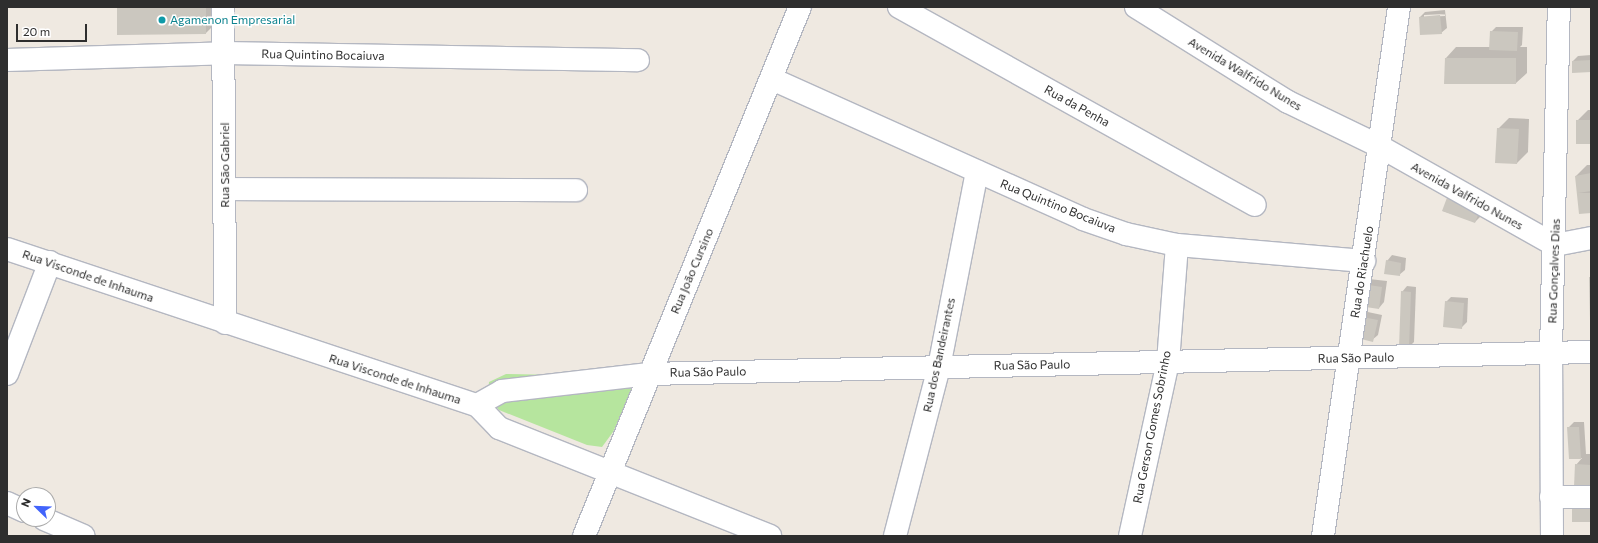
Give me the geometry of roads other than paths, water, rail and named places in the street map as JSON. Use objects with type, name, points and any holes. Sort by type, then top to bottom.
[{"type":"street","name":"Rua São Gabriel","points":[[223,7],[225,53],[225,324]]},
{"type":"street","name":"Rua João Cursino","points":[[584,536],[611,472],[649,374],[772,79],[800,7]]},
{"type":"street","name":"Rua da Penha","points":[[899,7],[1256,205]]},
{"type":"street","name":"Avenida Walfrido Nunes","points":[[1136,7],[1288,102],[1379,146]]},
{"type":"street","name":"Rua do Riachuelo","points":[[1322,536],[1364,261],[1399,7]]},
{"type":"street","name":"Rua Gonçalves Dias","points":[[1552,536],[1551,352],[1555,245],[1559,7]]},
{"type":"street","name":"Rua Quintino Bocaiuva","points":[[7,60],[225,53],[638,60]]},
{"type":"street","name":"Rua Quintino Bocaiuva","points":[[772,79],[1083,219],[1126,234],[1177,245],[1364,261]]},
{"type":"street","name":"Avenida Valfrido Nunes","points":[[1379,146],[1555,245]]},
{"type":"street","name":"Rua dos Bandeirantes","points":[[895,536],[939,367],[977,172]]},
{"type":"street","points":[[225,189],[576,190]]},
{"type":"street","points":[[1555,245],[1591,238]]},
{"type":"street","name":"Rua Gerson Gomes Sobrinho","points":[[1130,536],[1168,362],[1177,245]]},
{"type":"street","name":"Rua Visconde de Inhauma","points":[[7,249],[50,262],[225,324],[477,405],[499,428],[770,536]]},
{"type":"street","points":[[7,374],[50,262]]},
{"type":"street","name":"Rua São Paulo","points":[[477,405],[502,391],[649,374],[1591,352]]},
{"type":"street","points":[[1551,497],[1591,497]]},
{"type":"street","points":[[56,524],[84,536]]},
{"type":"place","name":"Agamenon Empresarial","points":[[162,20]]}]
